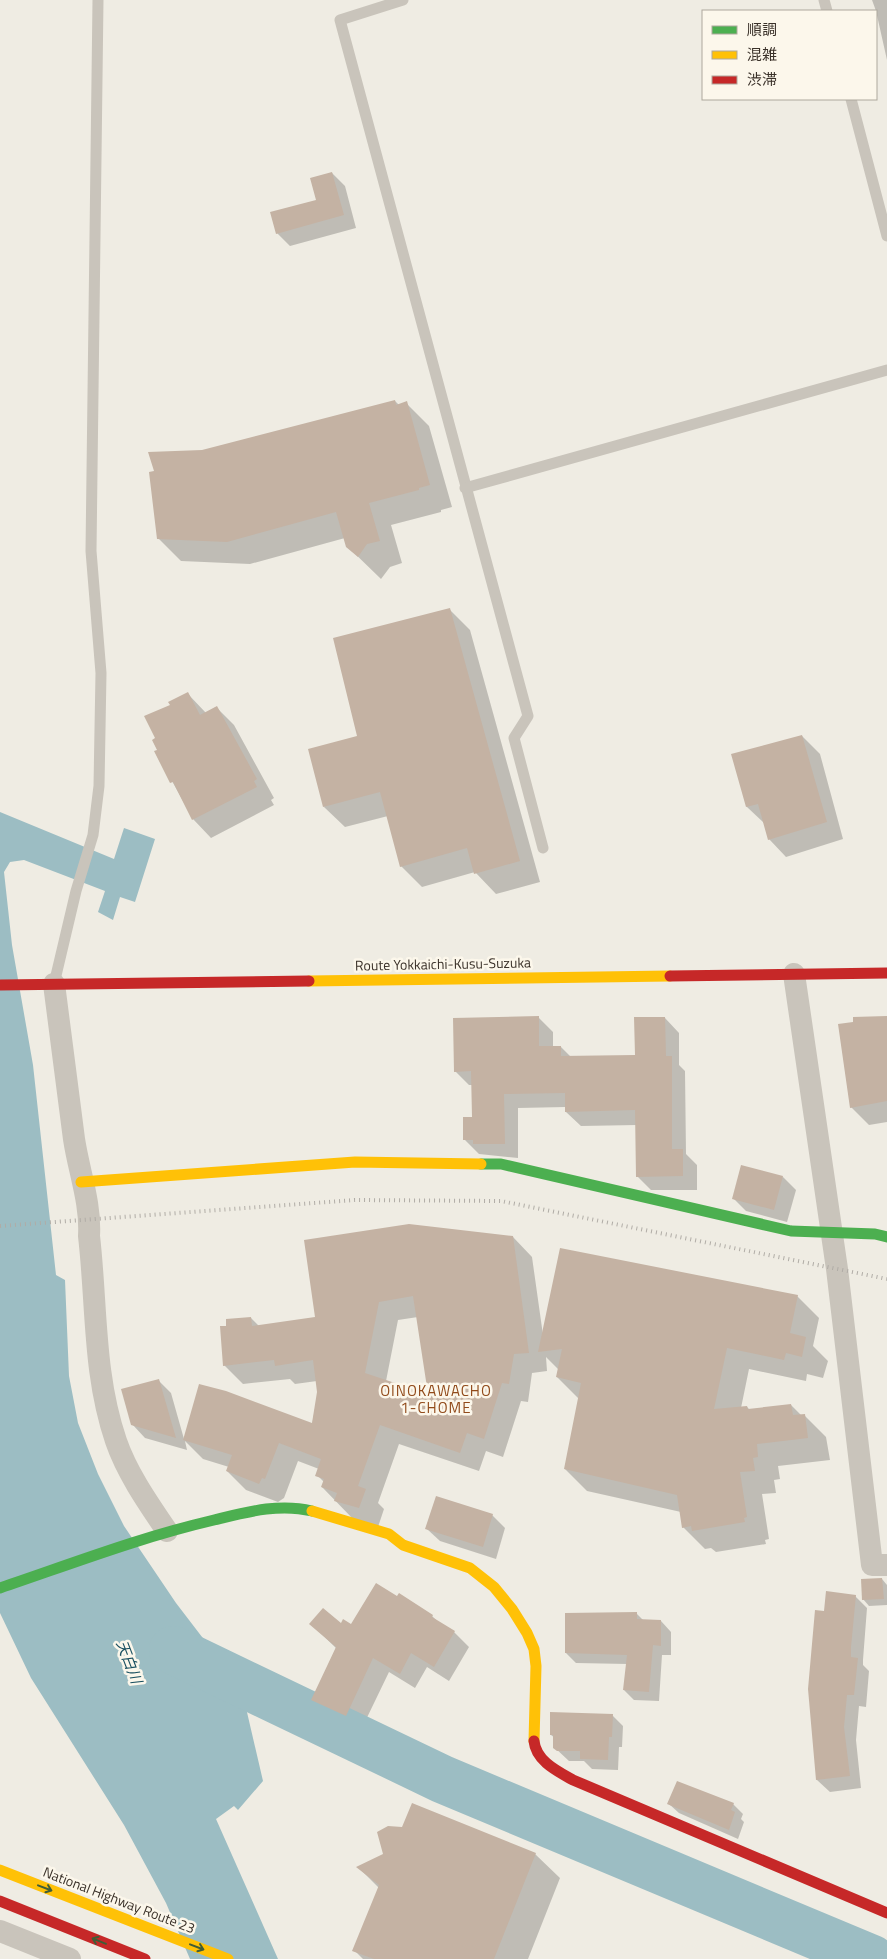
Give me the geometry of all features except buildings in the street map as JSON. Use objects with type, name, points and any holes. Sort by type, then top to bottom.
[{"type":"main road","name":"Route Yokkaichi-Kusu-Suzuka","points":[[0,985],[887,973]]},
{"type":"main road","points":[[81,1182],[355,1162],[502,1164],[791,1231],[832,1234],[875,1234],[887,1237]]},
{"type":"main road","points":[[0,1588],[167,1531],[256,1510],[287,1507],[310,1510],[389,1534],[403,1545],[470,1568],[494,1587],[512,1609],[527,1633],[534,1649],[536,1666],[534,1744],[539,1756],[555,1770],[573,1780],[644,1811],[887,1913]]},
{"type":"main road","name":"National Highway Route 23","points":[[0,1870],[228,1959]]},
{"type":"main road","points":[[0,1901],[145,1959]]},
{"type":"street","points":[[794,974],[832,1234],[872,1565],[887,1565]]},
{"type":"street","points":[[43,984],[81,1182],[87,1198],[90,1218],[89,1236],[99,1370],[108,1414],[117,1443],[142,1494],[167,1531]]},
{"type":"street","points":[[0,1931],[70,1959]]},
{"type":"lane","points":[[43,984],[76,891],[92,835],[99,786],[101,672],[91,551],[98,0]]},
{"type":"lane","points":[[403,0],[340,20],[528,716],[514,738],[543,848]]},
{"type":"lane","points":[[851,100],[887,236]]},
{"type":"lane","points":[[465,488],[887,370]]},
{"type":"water","name":"天白川","points":[[0,812],[114,859],[124,828],[155,839],[135,902],[120,897],[113,920],[98,912],[105,891],[24,860],[10,862],[4,872],[12,945],[33,1065],[56,1275],[65,1280],[69,1376],[78,1423],[98,1474],[124,1526],[176,1603],[225,1667],[243,1695],[263,1781],[238,1810],[234,1806],[216,1819],[278,1959],[190,1959],[166,1903],[124,1825],[31,1678],[0,1613]]},
{"type":"waterway","points":[[173,1650],[442,1779],[872,1959]]},
{"type":"railway","points":[[0,1226],[355,1200],[501,1201],[887,1279]]},
{"type":"traffic: fast","points":[[481,1164],[501,1164],[791,1231],[875,1234],[887,1237]]},
{"type":"traffic: fast","points":[[0,1588],[133,1543],[214,1520],[275,1508],[312,1511]]},
{"type":"traffic: slow","points":[[309,981],[670,976]]},
{"type":"traffic: slow","points":[[81,1182],[355,1162],[481,1164]]},
{"type":"traffic: slow","points":[[312,1511],[389,1534],[403,1545],[470,1568],[494,1587],[512,1609],[527,1633],[534,1649],[536,1666],[534,1741]]},
{"type":"traffic: slow","points":[[0,1870],[228,1959]]},
{"type":"traffic: jam","points":[[670,976],[887,973]]},
{"type":"traffic: jam","points":[[0,985],[309,981]]},
{"type":"traffic: jam","points":[[534,1741],[543,1760],[573,1780],[887,1913]]},
{"type":"traffic: jam","points":[[0,1901],[145,1959]]},
{"type":"district","name":"OINOKAWACHO 1-CHOME","points":[[436,1400]]}]
